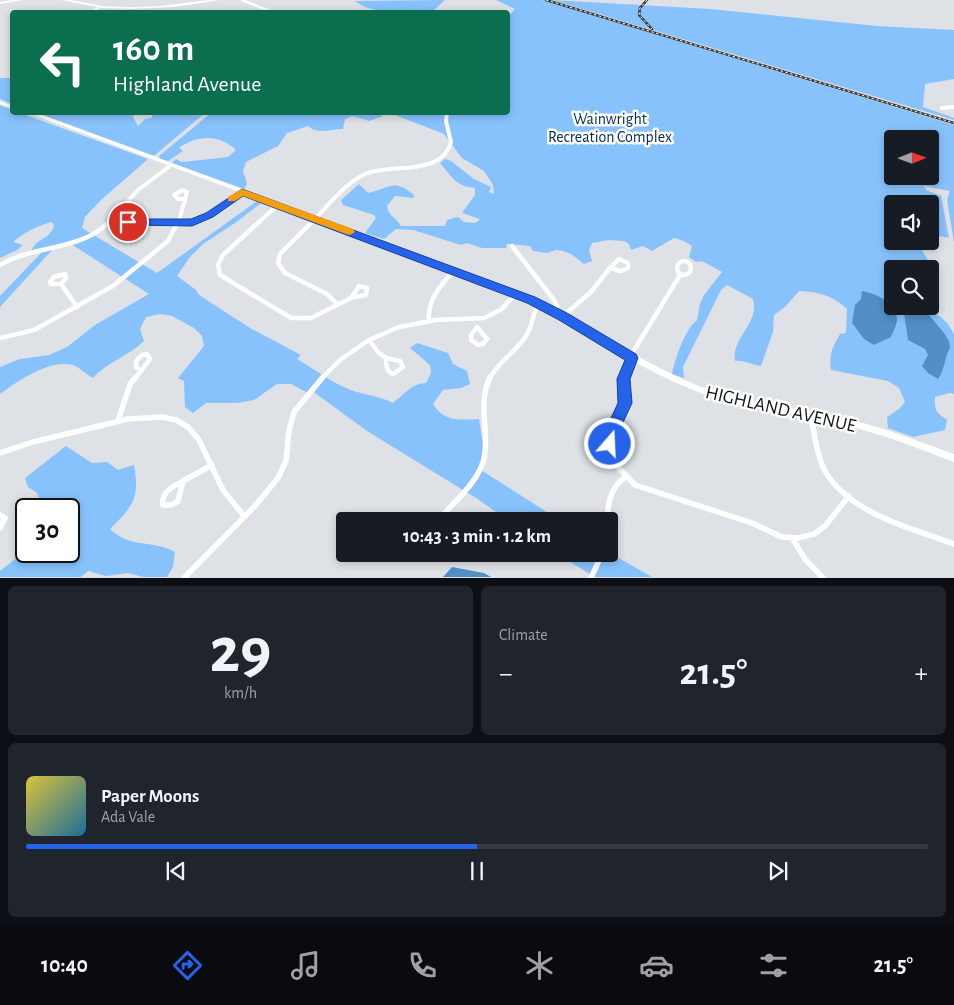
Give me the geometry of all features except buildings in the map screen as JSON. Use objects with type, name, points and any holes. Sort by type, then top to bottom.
[{"type":"street","points":[[0,3],[20,0]]},
{"type":"street","points":[[65,0],[100,7],[135,9],[217,0]]},
{"type":"street","points":[[181,5],[185,0]]},
{"type":"street","points":[[242,0],[267,10]]},
{"type":"street","points":[[95,10],[100,7]]},
{"type":"street","points":[[942,108],[954,107]]},
{"type":"street","name":"HIGHLAND AVENUE","points":[[36,115],[516,293],[563,316],[631,358],[685,384],[731,400],[810,415],[874,430],[954,458]]},
{"type":"street","points":[[337,304],[327,294],[285,273],[278,265],[278,258],[281,252],[348,186],[361,176],[376,171],[427,164],[442,156],[450,147],[451,141],[445,120],[446,115]]},
{"type":"street","points":[[0,265],[21,254],[58,248],[94,234],[112,222],[135,192],[170,166]]},
{"type":"street","points":[[112,222],[188,223],[207,217],[242,192]]},
{"type":"street","points":[[0,338],[29,332],[120,282],[168,241],[183,210],[184,199]]},
{"type":"street","points":[[278,205],[223,255],[218,263],[219,272],[232,284],[291,318],[311,318],[351,298]]},
{"type":"street","points":[[512,246],[554,300],[557,306],[553,311]]},
{"type":"street","points":[[563,316],[591,292],[610,268]]},
{"type":"street","points":[[429,321],[428,311],[430,302],[454,270]]},
{"type":"street","points":[[680,275],[631,358],[624,379],[625,403],[612,431],[610,444],[614,460],[625,477],[644,489],[752,524],[782,537],[792,538],[814,534],[820,530],[838,512],[849,496]]},
{"type":"street","points":[[61,284],[77,307]]},
{"type":"street","points":[[184,578],[265,494],[283,470],[287,457],[291,419],[298,405],[340,360],[369,340],[399,327],[429,321],[478,319],[499,311],[516,293]]},
{"type":"street","points":[[445,512],[464,492],[480,470],[485,452],[483,405],[486,386],[493,372],[521,344],[528,334],[538,303]]},
{"type":"street","points":[[477,327],[478,319]]},
{"type":"street","points":[[369,340],[378,352],[386,358]]},
{"type":"street","points":[[118,421],[130,384],[141,371]]},
{"type":"street","points":[[810,415],[820,459],[825,471],[849,496],[873,511],[954,544]]},
{"type":"street","points":[[0,453],[29,443],[118,421],[156,417],[180,422],[198,437],[220,486],[244,516]]},
{"type":"street","points":[[183,481],[212,465]]},
{"type":"street","points":[[608,512],[610,492],[625,477]]},
{"type":"street","points":[[0,516],[5,518],[0,528]]},
{"type":"street","points":[[792,538],[805,559],[823,578]]},
{"type":"street","points":[[591,578],[598,562]]},
{"type":"green space","points":[[445,0],[434,10],[376,10],[355,1]]},
{"type":"green space","name":"Wainwright Recreation Complex","points":[[496,0],[542,0],[954,125],[954,242],[947,200],[950,191],[924,186],[926,190],[938,195],[884,195],[884,250],[922,250],[928,260],[884,260],[884,315],[937,315],[948,324],[954,334],[954,394],[950,393],[935,397],[936,410],[947,420],[945,430],[913,437],[888,428],[887,417],[899,409],[905,402],[899,388],[888,381],[831,370],[830,360],[833,347],[840,334],[846,333],[847,309],[836,300],[819,293],[799,291],[785,307],[774,315],[773,332],[761,366],[735,361],[737,345],[753,316],[754,308],[753,299],[727,285],[721,290],[683,367],[684,378],[672,374],[678,353],[688,330],[697,320],[704,295],[722,272],[702,261],[696,262],[689,257],[692,246],[684,241],[674,238],[652,251],[643,246],[631,250],[629,244],[624,241],[609,240],[592,243],[589,250],[592,261],[584,264],[571,254],[563,251],[556,250],[547,253],[533,251],[530,246],[507,244],[506,248],[482,248],[467,243],[461,245],[413,230],[396,229],[384,239],[365,233],[376,218],[374,215],[343,205],[341,200],[359,184],[368,193],[396,186],[414,195],[413,198],[395,196],[387,206],[389,212],[401,226],[445,226],[447,220],[458,217],[464,222],[476,223],[480,219],[462,213],[475,195],[475,188],[459,183],[440,163],[445,159],[451,161],[474,179],[491,187],[489,192],[494,194],[493,185],[484,171],[462,158],[444,134],[395,115],[510,115],[510,15],[515,9]]},
{"type":"green space","points":[[552,0],[710,9],[877,26],[954,30],[954,79],[925,84],[923,107],[954,118],[954,120]]},
{"type":"green space","points":[[0,78],[10,78],[10,103],[0,99]]},
{"type":"green space","points":[[0,105],[10,109],[10,115],[26,115],[148,159],[101,200],[85,217],[82,228],[157,273],[260,199],[265,200],[203,244],[190,257],[177,276],[196,290],[199,295],[250,328],[301,355],[297,359],[332,381],[350,390],[393,403],[412,387],[426,383],[431,373],[430,365],[410,348],[417,343],[448,353],[453,364],[467,371],[470,384],[461,388],[443,390],[433,404],[442,414],[453,419],[479,419],[483,444],[481,470],[547,512],[496,512],[367,431],[311,390],[308,393],[291,384],[277,384],[254,400],[237,403],[206,403],[193,413],[185,407],[184,381],[178,378],[204,346],[202,336],[194,328],[172,316],[160,314],[146,317],[140,329],[144,341],[93,378],[73,365],[54,365],[34,372],[0,394],[0,367],[20,359],[49,355],[67,347],[95,325],[149,294],[71,244],[53,249],[0,307],[0,296],[43,251],[31,252],[36,243],[52,231],[54,226],[52,222],[26,233],[13,242],[23,245],[0,258]]},
{"type":"green space","points":[[42,115],[134,115],[133,117],[138,126],[153,115],[203,115],[155,155]]},
{"type":"green space","points":[[209,115],[383,116],[369,121],[352,116],[345,119],[343,129],[320,131],[308,126],[287,133],[278,146],[246,162],[243,171],[247,184],[244,189],[172,163],[176,159],[182,162],[228,157],[236,150],[222,141],[208,138],[200,139],[179,148],[183,151],[168,161],[160,159],[159,156]]},
{"type":"green space","points":[[939,195],[941,196],[949,238],[939,236]]},
{"type":"green space","points":[[66,446],[92,463],[107,462],[118,470],[134,465],[136,486],[133,501],[110,529],[133,542],[158,546],[175,552],[173,567],[167,577],[143,577],[128,573],[106,576],[88,571],[81,577],[0,577],[0,571],[15,559],[15,563],[80,563],[80,498],[39,498],[37,493],[28,487],[25,478]]},
{"type":"green space","points":[[618,558],[652,577],[595,577],[570,562],[618,562]]},
{"type":"shaded area","points":[[862,291],[874,294],[884,300],[884,315],[896,315],[897,323],[891,337],[874,345],[864,339],[852,323],[855,305],[861,299]]},
{"type":"shaded area","points":[[904,315],[929,315],[944,333],[949,341],[950,348],[938,379],[928,373],[922,366],[928,355],[925,349],[908,340]]},
{"type":"shaded area","points":[[452,567],[484,573],[491,577],[443,577]]},
{"type":"railway","points":[[546,0],[954,123]]},
{"type":"railway","points":[[647,0],[640,8],[639,15],[652,29]]},
{"type":"slow traffic","points":[[231,199],[242,192],[350,232]]},
{"type":"route","points":[[128,222],[185,224],[210,215],[242,192],[516,293],[563,316],[632,358],[624,379],[625,403],[612,431],[610,444]]}]
